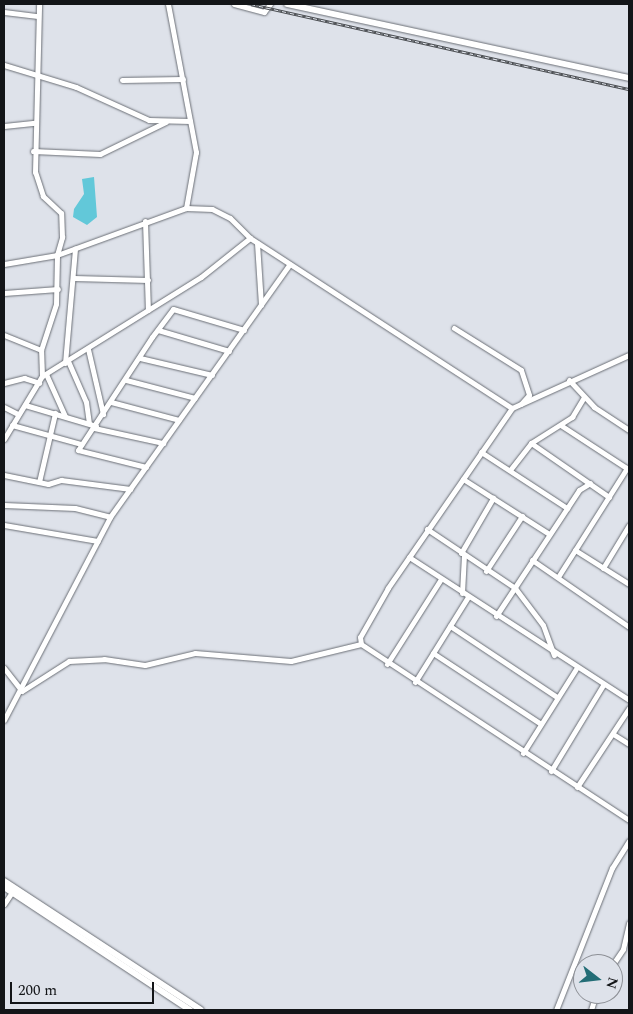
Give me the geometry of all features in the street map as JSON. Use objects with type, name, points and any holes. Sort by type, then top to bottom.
[{"type":"street","points":[[39,4],[40,74],[33,151],[38,186],[61,213],[62,237],[57,256],[58,289],[41,350],[44,375],[65,416]]},
{"type":"street","points":[[168,4],[197,163],[186,208]]},
{"type":"street","points":[[234,4],[264,12],[270,4]]},
{"type":"street","points":[[287,4],[629,78]]},
{"type":"street","points":[[4,12],[38,16]]},
{"type":"street","points":[[4,65],[40,74],[149,120],[166,122],[190,121]]},
{"type":"street","points":[[122,80],[183,79]]},
{"type":"street","points":[[33,151],[100,154],[166,122]]},
{"type":"street","points":[[4,126],[35,123]]},
{"type":"street","points":[[4,264],[57,256],[145,221],[186,208],[212,209],[230,218],[256,243],[512,408]]},
{"type":"street","points":[[145,221],[148,310]]},
{"type":"street","points":[[4,439],[44,375],[201,277],[250,238]]},
{"type":"street","points":[[256,243],[261,304]]},
{"type":"street","points":[[75,248],[67,362],[86,402],[89,423]]},
{"type":"street","points":[[4,720],[22,691],[110,517],[290,264]]},
{"type":"street","points":[[74,278],[148,280]]},
{"type":"street","points":[[4,293],[58,289]]},
{"type":"street","points":[[146,467],[80,454],[81,444],[95,427],[173,309],[244,330]]},
{"type":"street","points":[[454,328],[521,370],[529,395],[519,406]]},
{"type":"street","points":[[158,330],[229,351]]},
{"type":"street","points":[[4,335],[41,350]]},
{"type":"street","points":[[88,349],[103,414]]},
{"type":"street","points":[[361,644],[367,624],[427,530],[512,408],[569,380],[629,355]]},
{"type":"street","points":[[140,358],[212,375]]},
{"type":"street","points":[[4,383],[24,378],[39,383]]},
{"type":"street","points":[[126,380],[195,398]]},
{"type":"street","points":[[569,380],[584,397],[629,430]]},
{"type":"street","points":[[510,470],[531,443],[562,426],[584,397]]},
{"type":"street","points":[[111,402],[179,420]]},
{"type":"street","points":[[24,405],[89,423],[95,427],[163,443]]},
{"type":"street","points":[[4,407],[18,414]]},
{"type":"street","points":[[39,482],[55,413]]},
{"type":"street","points":[[12,425],[81,444]]},
{"type":"street","points":[[558,577],[628,469],[562,426]]},
{"type":"street","points":[[531,443],[609,497]]},
{"type":"street","points":[[481,452],[567,508]]},
{"type":"street","points":[[4,475],[39,482],[130,489]]},
{"type":"street","points":[[463,478],[549,534]]},
{"type":"street","points":[[496,616],[578,490],[590,483]]},
{"type":"street","points":[[462,593],[462,554],[493,498]]},
{"type":"street","points":[[4,505],[75,508],[110,517]]},
{"type":"street","points":[[486,571],[522,516]]},
{"type":"street","points":[[4,525],[98,541]]},
{"type":"street","points":[[603,568],[629,525]]},
{"type":"street","points":[[427,530],[486,571],[515,588],[543,625],[554,655]]},
{"type":"street","points":[[575,550],[629,584]]},
{"type":"street","points":[[410,557],[554,655],[629,700]]},
{"type":"street","points":[[532,560],[629,627]]},
{"type":"street","points":[[387,664],[441,579]]},
{"type":"street","points":[[415,682],[468,597]]},
{"type":"street","points":[[450,626],[557,697]]},
{"type":"street","points":[[22,691],[69,661],[104,659],[145,665],[194,652],[291,661],[361,644]]},
{"type":"street","points":[[361,644],[387,664],[629,820]]},
{"type":"street","points":[[433,653],[541,724]]},
{"type":"street","points":[[4,668],[22,691]]},
{"type":"street","points":[[523,753],[576,669]]},
{"type":"street","points":[[551,771],[603,685]]},
{"type":"street","points":[[577,787],[629,708]]},
{"type":"street","points":[[613,734],[629,744]]},
{"type":"street","points":[[556,1010],[612,868],[629,841]]},
{"type":"street","points":[[4,881],[201,1010]]},
{"type":"street","points":[[4,887],[190,1010]]},
{"type":"street","points":[[4,904],[12,892]]},
{"type":"street","points":[[620,954],[623,949],[629,922]]},
{"type":"water","points":[[94,177],[97,217],[87,225],[73,217],[74,209],[84,194],[82,179]]},
{"type":"railway","points":[[251,4],[629,89]]}]
